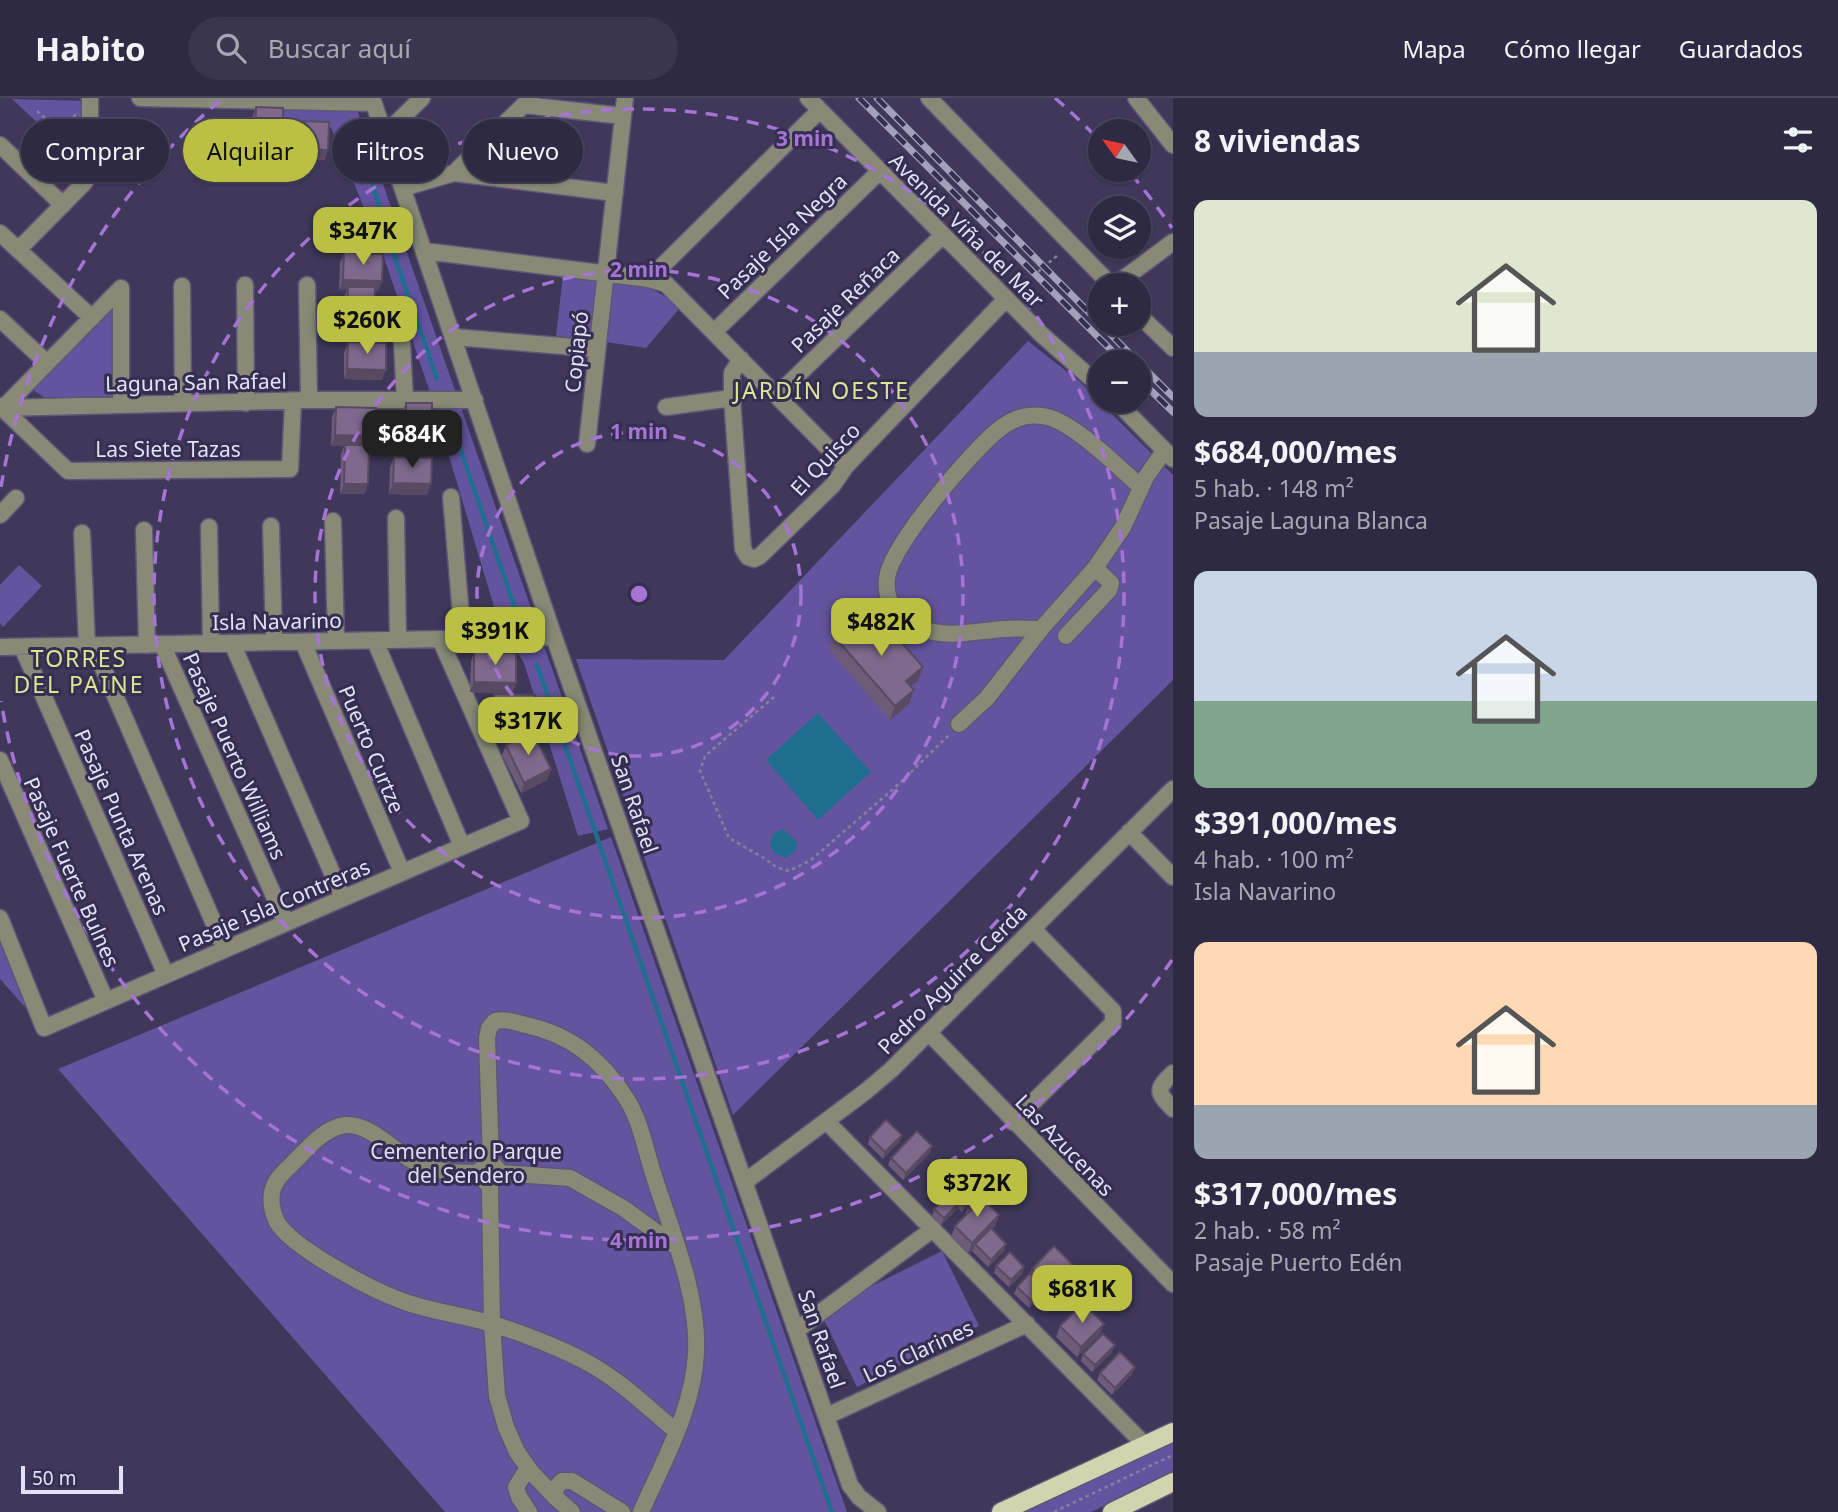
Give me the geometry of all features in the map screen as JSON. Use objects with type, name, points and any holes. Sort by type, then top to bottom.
[{"type":"main road","points":[[1001,1512],[1173,1432]]},
{"type":"main road","points":[[1112,1512],[1173,1482]]},
{"type":"street","points":[[90,98],[91,119]]},
{"type":"street","points":[[140,98],[372,101]]},
{"type":"street","points":[[400,119],[422,98]]},
{"type":"street","name":"Copiapó","points":[[587,444],[625,98]]},
{"type":"street","points":[[929,98],[1101,273]]},
{"type":"street","points":[[1136,98],[1173,145]]},
{"type":"street","name":"San Rafael","points":[[372,101],[379,119]]},
{"type":"street","points":[[454,173],[527,101],[624,116]]},
{"type":"street","points":[[649,279],[814,104]]},
{"type":"street","name":"Avenida Viña del Mar","points":[[814,104],[1010,302],[1088,376]]},
{"type":"street","points":[[0,145],[63,205]]},
{"type":"street","name":"Pasaje Isla Negra","points":[[715,331],[880,171]]},
{"type":"street","points":[[403,188],[454,173],[615,193]]},
{"type":"street","points":[[18,250],[83,182]]},
{"type":"street","name":"San Rafael","points":[[401,182],[554,637],[852,1489],[878,1512]]},
{"type":"street","points":[[0,233],[92,318]]},
{"type":"street","name":"Pasaje Reñaca","points":[[777,395],[943,235]]},
{"type":"street","points":[[1130,273],[1173,242]]},
{"type":"street","points":[[425,251],[649,279],[666,284],[846,466]]},
{"type":"street","points":[[245,285],[246,402]]},
{"type":"street","points":[[301,401],[307,285]]},
{"type":"street","points":[[181,286],[183,403]]},
{"type":"street","points":[[1,407],[121,288],[121,405]]},
{"type":"street","name":"El Quisco","points":[[732,398],[743,549],[748,557],[754,559],[837,481],[846,466],[1010,302]]},
{"type":"street","points":[[0,319],[47,363]]},
{"type":"street","points":[[401,324],[405,400]]},
{"type":"street","points":[[1151,326],[1173,348]]},
{"type":"street","points":[[454,337],[597,349]]},
{"type":"street","points":[[666,407],[732,398],[732,373],[741,359]]},
{"type":"street","name":"Laguna San Rafael","points":[[1,407],[475,400]]},
{"type":"street","name":"Las Siete Tazas","points":[[1,407],[68,471],[290,469],[301,401]]},
{"type":"street","points":[[959,724],[987,698],[1041,629],[1095,568],[1123,527],[1141,487],[1168,455],[1128,413]]},
{"type":"street","points":[[1041,629],[943,634],[919,628],[903,619],[891,607],[887,578],[891,564],[931,503],[963,464],[998,429],[1024,416],[1056,418],[1141,487]]},
{"type":"street","points":[[451,497],[463,639]]},
{"type":"street","points":[[0,515],[16,498]]},
{"type":"street","points":[[396,518],[398,640]]},
{"type":"street","points":[[333,521],[336,641]]},
{"type":"street","points":[[271,526],[274,642]]},
{"type":"street","points":[[209,527],[211,643]]},
{"type":"street","points":[[144,530],[155,644]]},
{"type":"street","points":[[82,533],[90,646],[225,949]]},
{"type":"street","points":[[1066,636],[1109,590],[1111,583],[1095,568]]},
{"type":"street","name":"Isla Navarino","points":[[0,647],[554,637]]},
{"type":"street","name":"Pasaje Isla Contreras","points":[[0,918],[44,1028],[521,821],[440,639]]},
{"type":"street","points":[[375,641],[462,846]]},
{"type":"street","name":"Puerto Curtze","points":[[303,642],[402,872]]},
{"type":"street","points":[[232,643],[343,898]]},
{"type":"street","name":"Pasaje Puerto Williams","points":[[155,644],[286,923]]},
{"type":"street","name":"Pasaje Punta Arenas","points":[[22,647],[166,975]]},
{"type":"street","name":"Pasaje Fuerte Bulnes","points":[[0,760],[106,1001]]},
{"type":"street","name":"Pedro Aguirre Cerda","points":[[746,1181],[877,1083],[1173,789]]},
{"type":"street","points":[[1129,832],[1173,877]]},
{"type":"street","points":[[1013,1122],[1113,1023],[1115,1017],[1113,1011],[1033,929]]},
{"type":"street","points":[[572,1512],[528,1468],[511,1440],[495,1381],[490,1186],[496,1167],[487,1038],[489,1028],[495,1021],[503,1020],[540,1028],[568,1039],[604,1069],[628,1100],[677,1247],[693,1311],[696,1352],[691,1392],[641,1512]]},
{"type":"street","name":"Las Azucenas","points":[[929,1033],[1013,1122],[1170,1277]]},
{"type":"street","points":[[1173,1073],[1161,1083],[1159,1090],[1161,1097],[1173,1110]]},
{"type":"street","points":[[827,1122],[1145,1446]]},
{"type":"street","points":[[676,1431],[588,1363],[492,1324],[398,1300],[367,1286],[289,1235],[277,1222],[272,1201],[274,1185],[307,1149],[326,1133],[335,1128],[356,1126],[371,1132],[419,1164],[450,1172],[476,1173],[496,1167],[570,1178],[623,1208],[677,1247]]},
{"type":"street","points":[[476,1173],[490,1186]]},
{"type":"street","points":[[797,1330],[933,1229]]},
{"type":"street","name":"Los Clarines","points":[[827,1416],[1027,1324]]},
{"type":"street","points":[[528,1468],[518,1482],[516,1491],[529,1512]]},
{"type":"street","points":[[556,1498],[557,1485],[568,1480],[622,1512]]},
{"type":"path","points":[[37,111],[46,119]]},
{"type":"path","points":[[1010,302],[1029,289],[1024,284],[1042,266],[1072,245]]},
{"type":"path","points":[[774,696],[705,756],[700,771],[729,838],[776,867],[789,871],[811,860],[855,823],[959,724]]},
{"type":"path","points":[[1054,1512],[1173,1455]]},
{"type":"green space","points":[[353,98],[360,119],[332,119],[332,130],[318,122],[318,119],[286,119],[283,113],[289,106]]},
{"type":"green space","points":[[12,99],[87,101],[87,119],[33,119]]},
{"type":"green space","points":[[354,182],[382,182],[608,829],[578,836],[524,663],[498,620],[428,386],[384,258]]},
{"type":"green space","points":[[563,276],[597,280],[590,340],[556,336]]},
{"type":"green space","points":[[613,283],[656,291],[679,309],[646,348],[606,342]]},
{"type":"green space","points":[[114,306],[118,396],[45,398],[32,389],[34,384]]},
{"type":"green space","points":[[1028,341],[1088,390],[1088,413],[1111,413],[1173,475],[1173,680],[733,1115],[576,659],[724,660]]},
{"type":"green space","points":[[19,565],[42,586],[3,627],[0,623],[0,585]]},
{"type":"green space","name":"Cementerio Parque del Sendero","points":[[611,837],[847,1512],[445,1512],[58,1069]]},
{"type":"green space","points":[[0,936],[32,1015],[0,979]]},
{"type":"green space","points":[[942,1251],[979,1326],[857,1387],[820,1312]]},
{"type":"green space","points":[[1173,1441],[1173,1471],[1091,1512],[1020,1512]]},
{"type":"water","points":[[818,713],[871,772],[818,820],[766,760]]},
{"type":"water","points":[[783,829],[797,842],[796,850],[786,858],[774,853],[770,845],[773,834]]},
{"type":"building","points":[[256,107],[283,108],[283,119],[256,119]]},
{"type":"building","points":[[318,122],[329,122],[328,150],[318,149]]},
{"type":"building","points":[[344,252],[383,254],[382,281],[343,280]]},
{"type":"building","points":[[348,287],[375,287],[374,328],[347,328]]},
{"type":"building","points":[[348,342],[386,343],[386,370],[347,369]]},
{"type":"building","points":[[406,403],[432,403],[431,444],[405,444]]},
{"type":"building","points":[[336,407],[376,408],[375,436],[335,435]]},
{"type":"building","points":[[345,445],[369,445],[368,484],[344,484]]},
{"type":"building","points":[[394,457],[432,458],[431,484],[393,483]]},
{"type":"building","points":[[851,620],[864,635],[882,620],[923,667],[906,681],[914,690],[895,706],[833,635]]},
{"type":"building","points":[[474,651],[516,653],[516,683],[474,682]]},
{"type":"building","points":[[494,694],[535,695],[534,725],[493,724]]},
{"type":"building","points":[[532,731],[551,769],[524,783],[506,745]]},
{"type":"building","points":[[886,1120],[902,1135],[885,1152],[870,1137]]},
{"type":"building","points":[[917,1131],[932,1146],[906,1173],[891,1158]]},
{"type":"building","points":[[954,1179],[973,1197],[964,1205],[961,1201],[944,1218],[934,1209],[951,1192],[946,1187]]},
{"type":"building","points":[[979,1195],[999,1215],[972,1243],[955,1226],[971,1210],[968,1207]]},
{"type":"building","points":[[991,1228],[1006,1244],[991,1260],[975,1244]]},
{"type":"building","points":[[1054,1246],[1075,1267],[1053,1290],[1032,1269]]},
{"type":"building","points":[[1010,1252],[1024,1267],[1011,1280],[996,1266]]},
{"type":"building","points":[[1030,1273],[1045,1288],[1032,1301],[1017,1287]]},
{"type":"building","points":[[1083,1303],[1104,1324],[1081,1347],[1060,1326]]},
{"type":"building","points":[[1103,1334],[1115,1345],[1095,1365],[1083,1354]]},
{"type":"building","points":[[1120,1352],[1135,1367],[1115,1388],[1100,1373]]},
{"type":"waterway","points":[[372,182],[437,379]]},
{"type":"waterway","points":[[449,416],[518,617]]},
{"type":"waterway","points":[[537,665],[832,1512]]},
{"type":"railway","points":[[859,98],[1111,350]]},
{"type":"railway","points":[[877,98],[1126,350]]},
{"type":"railway","points":[[1151,375],[1173,397]]},
{"type":"railway","points":[[1151,391],[1173,412]]},
{"type":"district","name":"JARDÍN OESTE","points":[[822,390]]},
{"type":"district","name":"TORRES DEL PAINE","points":[[79,671]]}]
